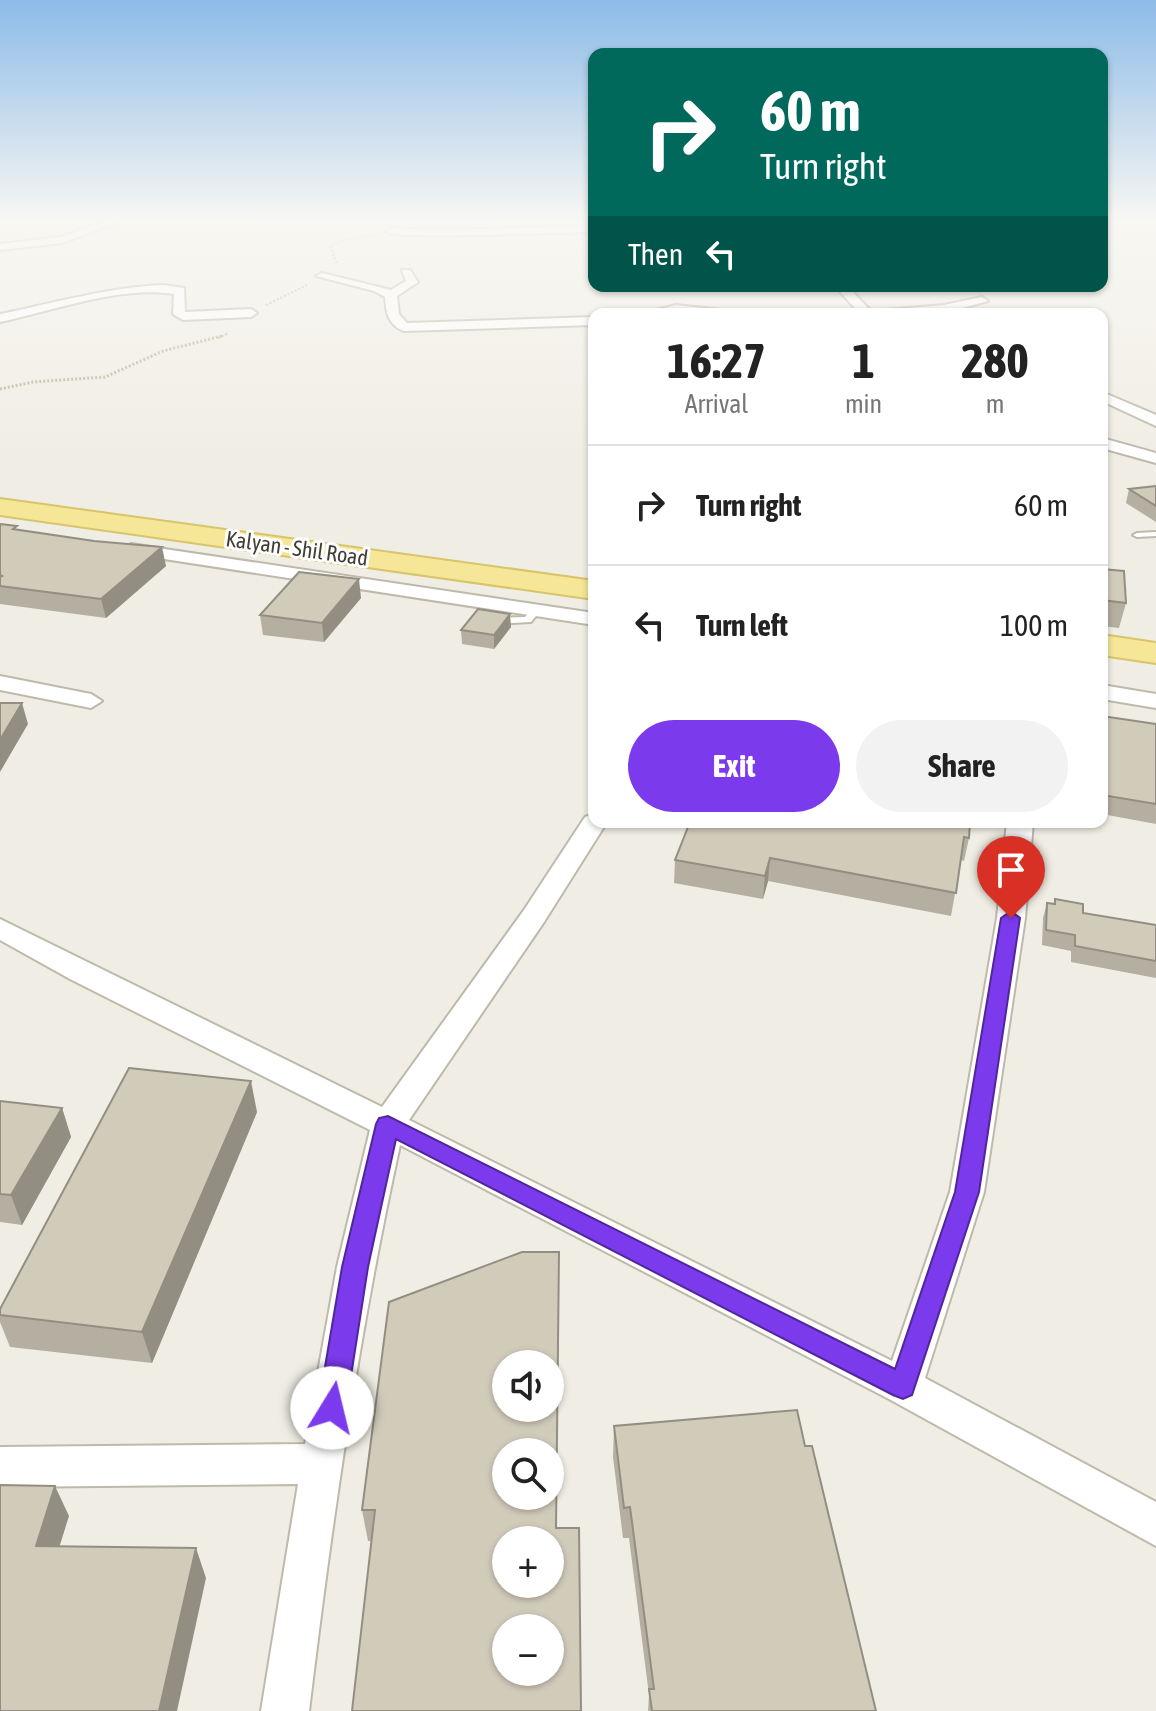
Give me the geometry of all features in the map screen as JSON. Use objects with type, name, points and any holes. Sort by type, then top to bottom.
[{"type":"main road","name":"Kalyan - Shil Road","points":[[0,495],[588,576]]},
{"type":"main road","name":"Kalyan - Shil Road","points":[[0,507],[588,589]]},
{"type":"main road","points":[[1108,646],[1156,653]]},
{"type":"main road","points":[[1108,662],[1156,668]]},
{"type":"street","points":[[0,318],[95,299]]},
{"type":"street","points":[[180,299],[179,314],[183,316],[251,313]]},
{"type":"street","points":[[391,299],[395,323],[404,327],[588,321]]},
{"type":"street","points":[[949,308],[982,301]]},
{"type":"street","points":[[42,310],[51,322]]},
{"type":"street","points":[[1108,399],[1156,421]]},
{"type":"street","points":[[1108,445],[1156,458]]},
{"type":"street","points":[[115,547],[588,618]]},
{"type":"street","points":[[0,683],[41,689],[66,699],[91,701]]},
{"type":"street","points":[[1108,693],[1156,701]]},
{"type":"street","points":[[285,1711],[355,1267],[388,1124],[534,916],[590,828]]},
{"type":"street","points":[[903,1386],[967,1192],[1011,918],[1019,828]]},
{"type":"street","points":[[0,928],[80,972],[388,1124],[903,1386],[1156,1525]]},
{"type":"street","points":[[0,1467],[323,1464]]},
{"type":"lane","points":[[1137,535],[1156,534]]},
{"type":"building","points":[[1156,486],[1156,506],[1129,489]]},
{"type":"building","points":[[0,524],[17,526],[13,529],[94,541],[162,547],[101,599],[0,586]]},
{"type":"building","points":[[1108,570],[1124,571],[1126,603],[1108,601]]},
{"type":"building","points":[[299,572],[359,579],[322,623],[260,615]]},
{"type":"building","points":[[478,609],[510,614],[494,635],[461,630]]},
{"type":"building","points":[[0,703],[22,703],[0,740]]},
{"type":"building","points":[[1108,717],[1156,724],[1156,804],[1108,796]]},
{"type":"building","points":[[688,828],[970,828],[969,838],[964,837],[956,893],[770,858],[765,876],[675,860]]},
{"type":"building","points":[[1055,899],[1083,904],[1083,913],[1156,925],[1156,961],[1075,946],[1075,935],[1046,930],[1047,903],[1055,904]]},
{"type":"building","points":[[129,1068],[251,1081],[142,1332],[0,1315],[0,1309]]},
{"type":"building","points":[[0,1101],[62,1108],[11,1195],[0,1194]]},
{"type":"building","points":[[522,1252],[559,1252],[558,1350],[492,1350],[492,1422],[557,1422],[557,1438],[492,1438],[492,1510],[556,1510],[556,1526],[492,1526],[492,1598],[564,1598],[564,1528],[579,1528],[581,1711],[352,1711],[375,1510],[362,1510],[389,1302]]},
{"type":"building","points":[[797,1410],[805,1446],[812,1446],[876,1711],[652,1711],[649,1689],[654,1689],[630,1507],[624,1508],[614,1426]]},
{"type":"building","points":[[0,1485],[55,1486],[36,1546],[196,1548],[159,1711],[0,1711]]},
{"type":"route","points":[[332,1408],[355,1267],[388,1124],[632,1251],[903,1386],[967,1192],[1011,918]]}]
